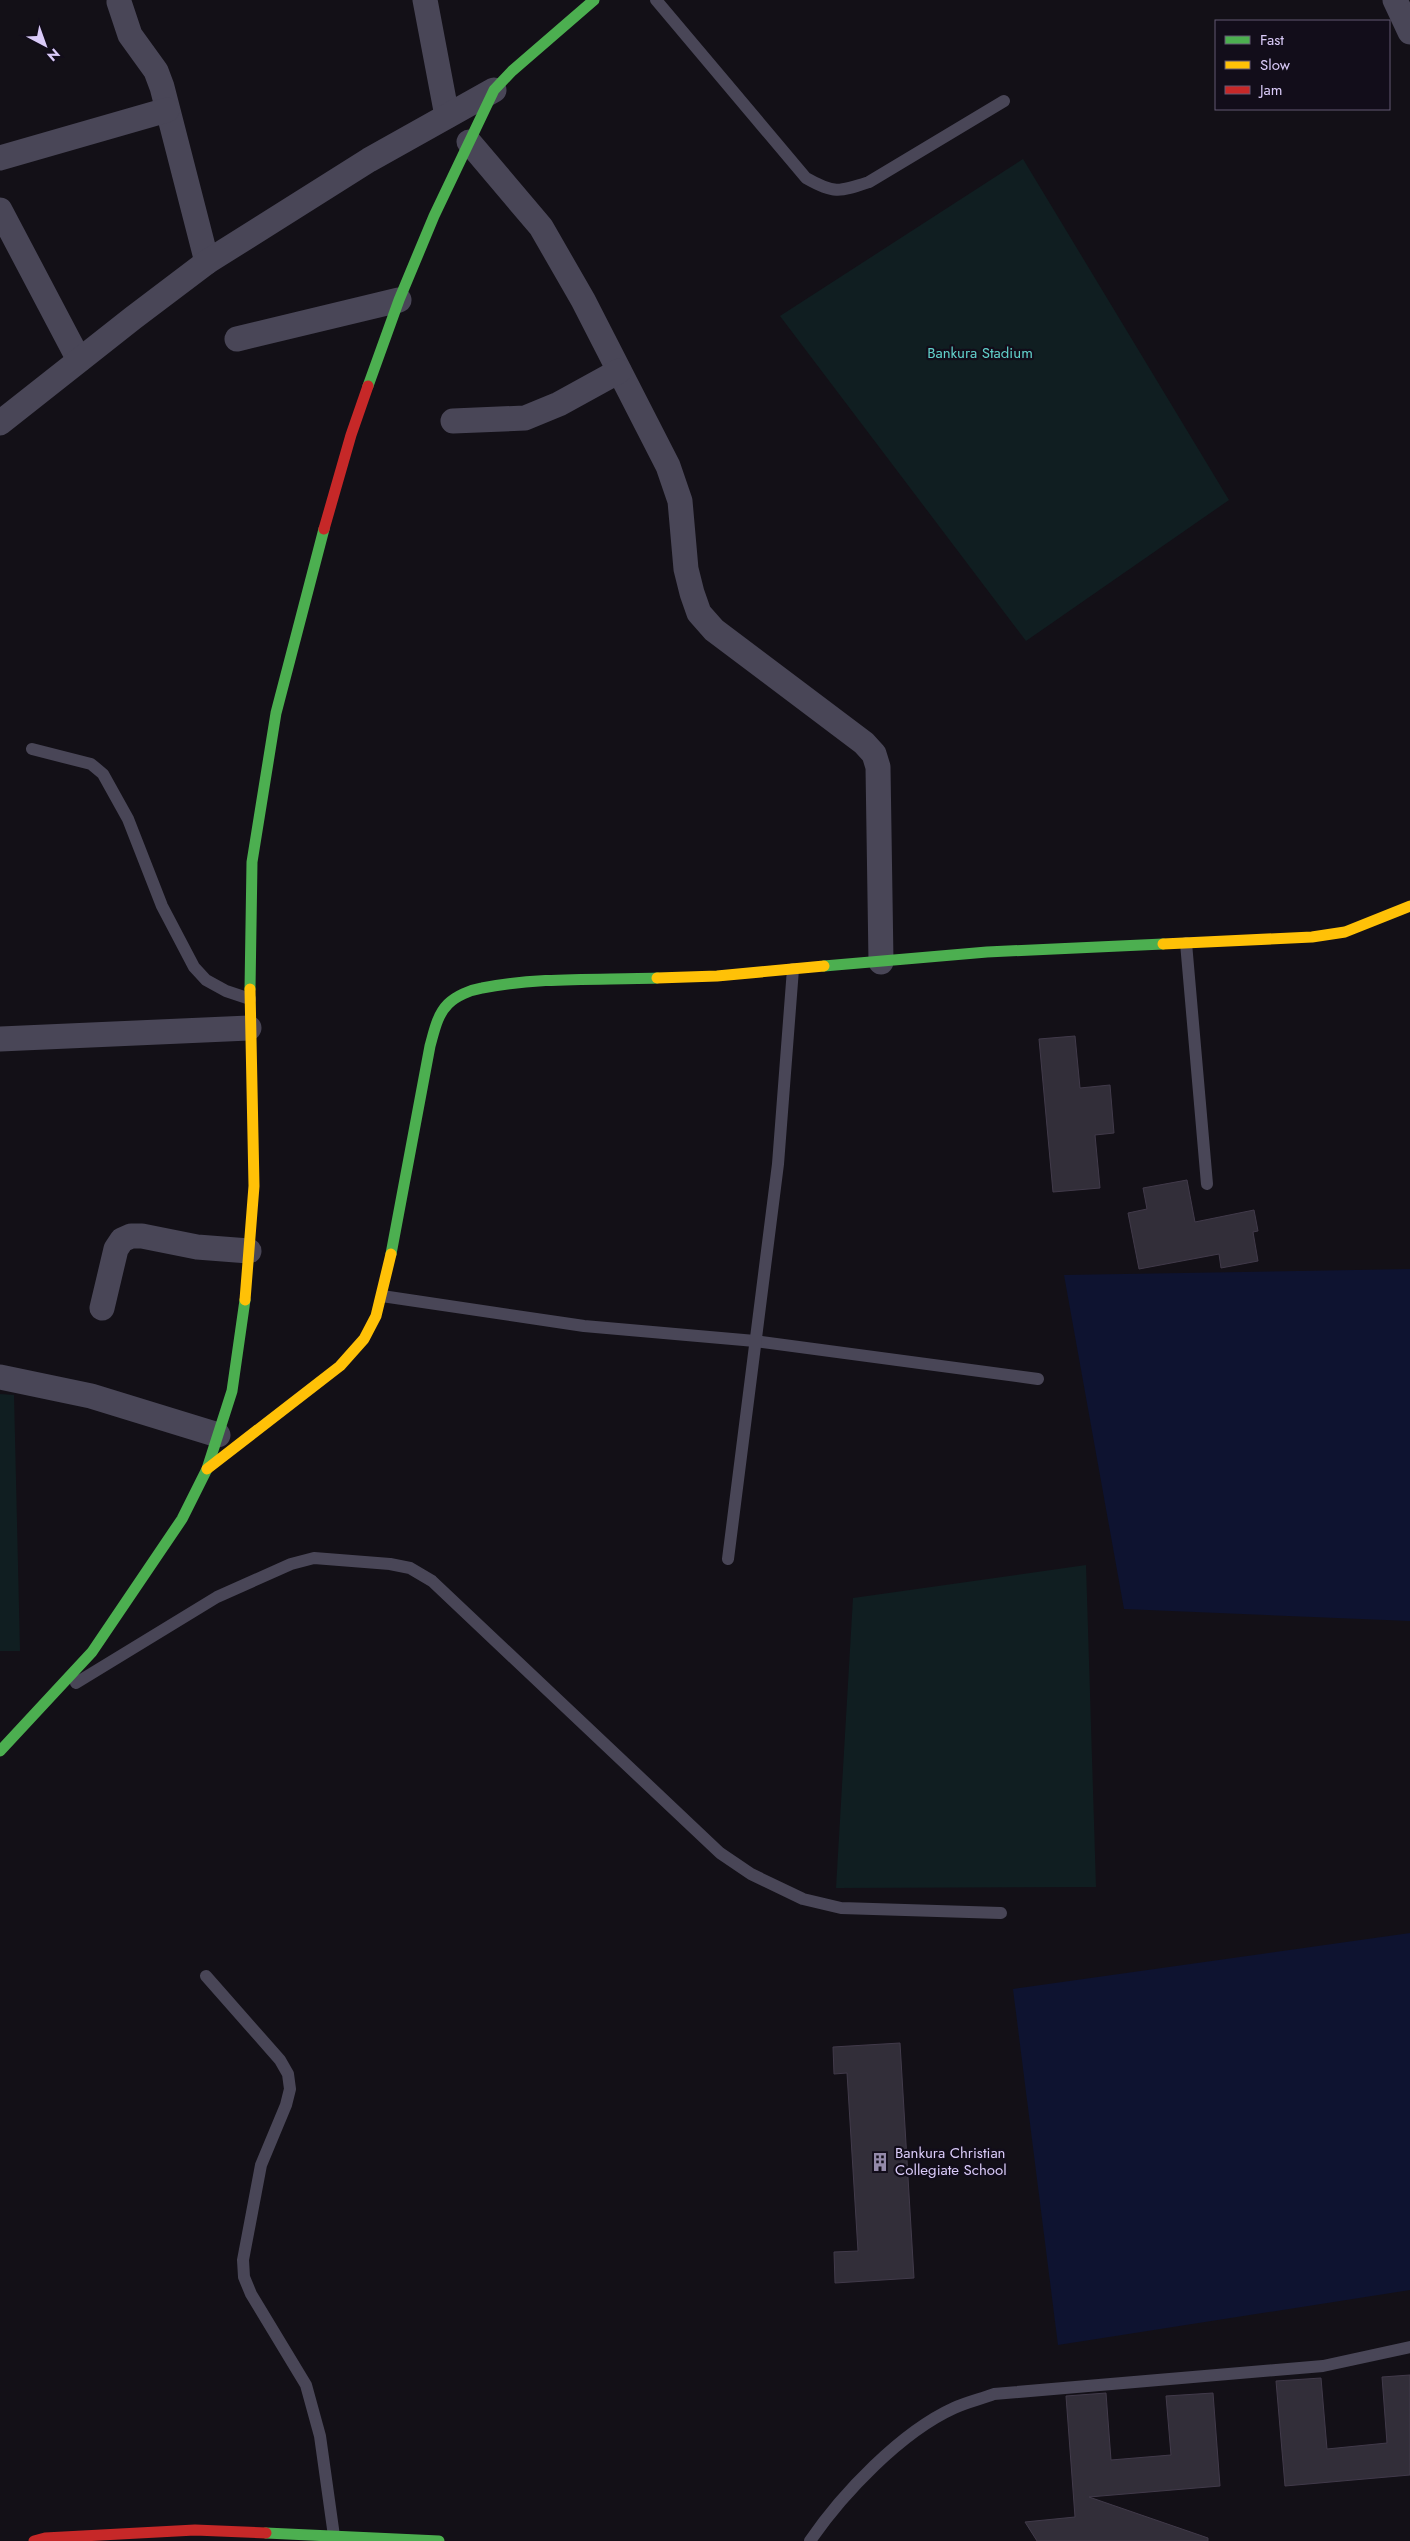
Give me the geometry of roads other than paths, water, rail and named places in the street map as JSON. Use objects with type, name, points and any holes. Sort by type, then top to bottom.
[{"type":"street","points":[[425,0],[447,116]]},
{"type":"street","points":[[0,423],[207,262],[369,160],[494,90],[512,71],[594,0]]},
{"type":"street","points":[[1396,0],[1410,32]]},
{"type":"street","points":[[119,2],[130,35],[156,71],[207,262]]},
{"type":"street","points":[[0,1751],[92,1652],[182,1519],[207,1469],[232,1392],[249,1250],[254,1186],[250,1028],[252,862],[276,713],[309,579],[351,435],[399,300],[494,90]]},
{"type":"street","points":[[0,158],[167,110]]},
{"type":"street","points":[[469,142],[541,227],[668,466],[680,500],[686,569],[692,594],[700,613],[714,630],[864,743],[874,754],[878,767],[881,962]]},
{"type":"street","points":[[0,210],[79,360]]},
{"type":"street","points":[[237,339],[399,300]]},
{"type":"street","points":[[453,421],[525,418],[559,404],[619,371]]},
{"type":"street","points":[[207,1469],[270,1424],[340,1366],[364,1339],[376,1316],[388,1273],[430,1046],[437,1021],[447,1005],[459,996],[480,988],[509,985],[717,976],[987,952],[1312,937],[1345,932],[1410,906]]},
{"type":"street","points":[[0,1039],[250,1028]]},
{"type":"street","points":[[102,1308],[116,1249],[122,1240],[131,1236],[142,1236],[197,1246],[249,1250]]},
{"type":"street","points":[[0,1377],[92,1396],[218,1434]]},
{"type":"street","points":[[34,2541],[45,2538],[195,2530],[439,2541]]},
{"type":"lane","points":[[656,0],[806,178],[826,190],[845,190],[869,182],[1004,100]]},
{"type":"lane","points":[[32,749],[91,764],[103,774],[128,819],[162,906],[194,967],[206,980],[226,991],[250,999]]},
{"type":"lane","points":[[1186,943],[1207,1184]]},
{"type":"lane","points":[[728,1559],[778,1164],[793,969]]},
{"type":"lane","points":[[382,1296],[584,1326],[755,1341],[1038,1379]]},
{"type":"lane","points":[[46,1701],[217,1597],[291,1564],[314,1558],[390,1564],[410,1568],[432,1581],[720,1853],[751,1874],[803,1899],[841,1908],[1000,1913]]},
{"type":"lane","points":[[206,1976],[280,2060],[288,2074],[290,2089],[286,2105],[261,2165],[243,2260],[244,2277],[251,2294],[306,2385],[320,2436],[334,2536]]},
{"type":"lane","points":[[810,2541],[830,2512],[866,2474],[916,2430],[953,2408],[994,2394],[1323,2366],[1365,2359],[1410,2348]]},
{"type":"water","points":[[1410,1269],[1410,1621],[1124,1609],[1064,1275]]},
{"type":"water","points":[[1410,1933],[1410,2290],[1058,2345],[1013,1989]]},
{"type":"place","name":"Bankura Christian Collegiate School","points":[[880,2162]]},
{"type":"park label","name":"Bankura Stadium","points":[[980,353]]}]
